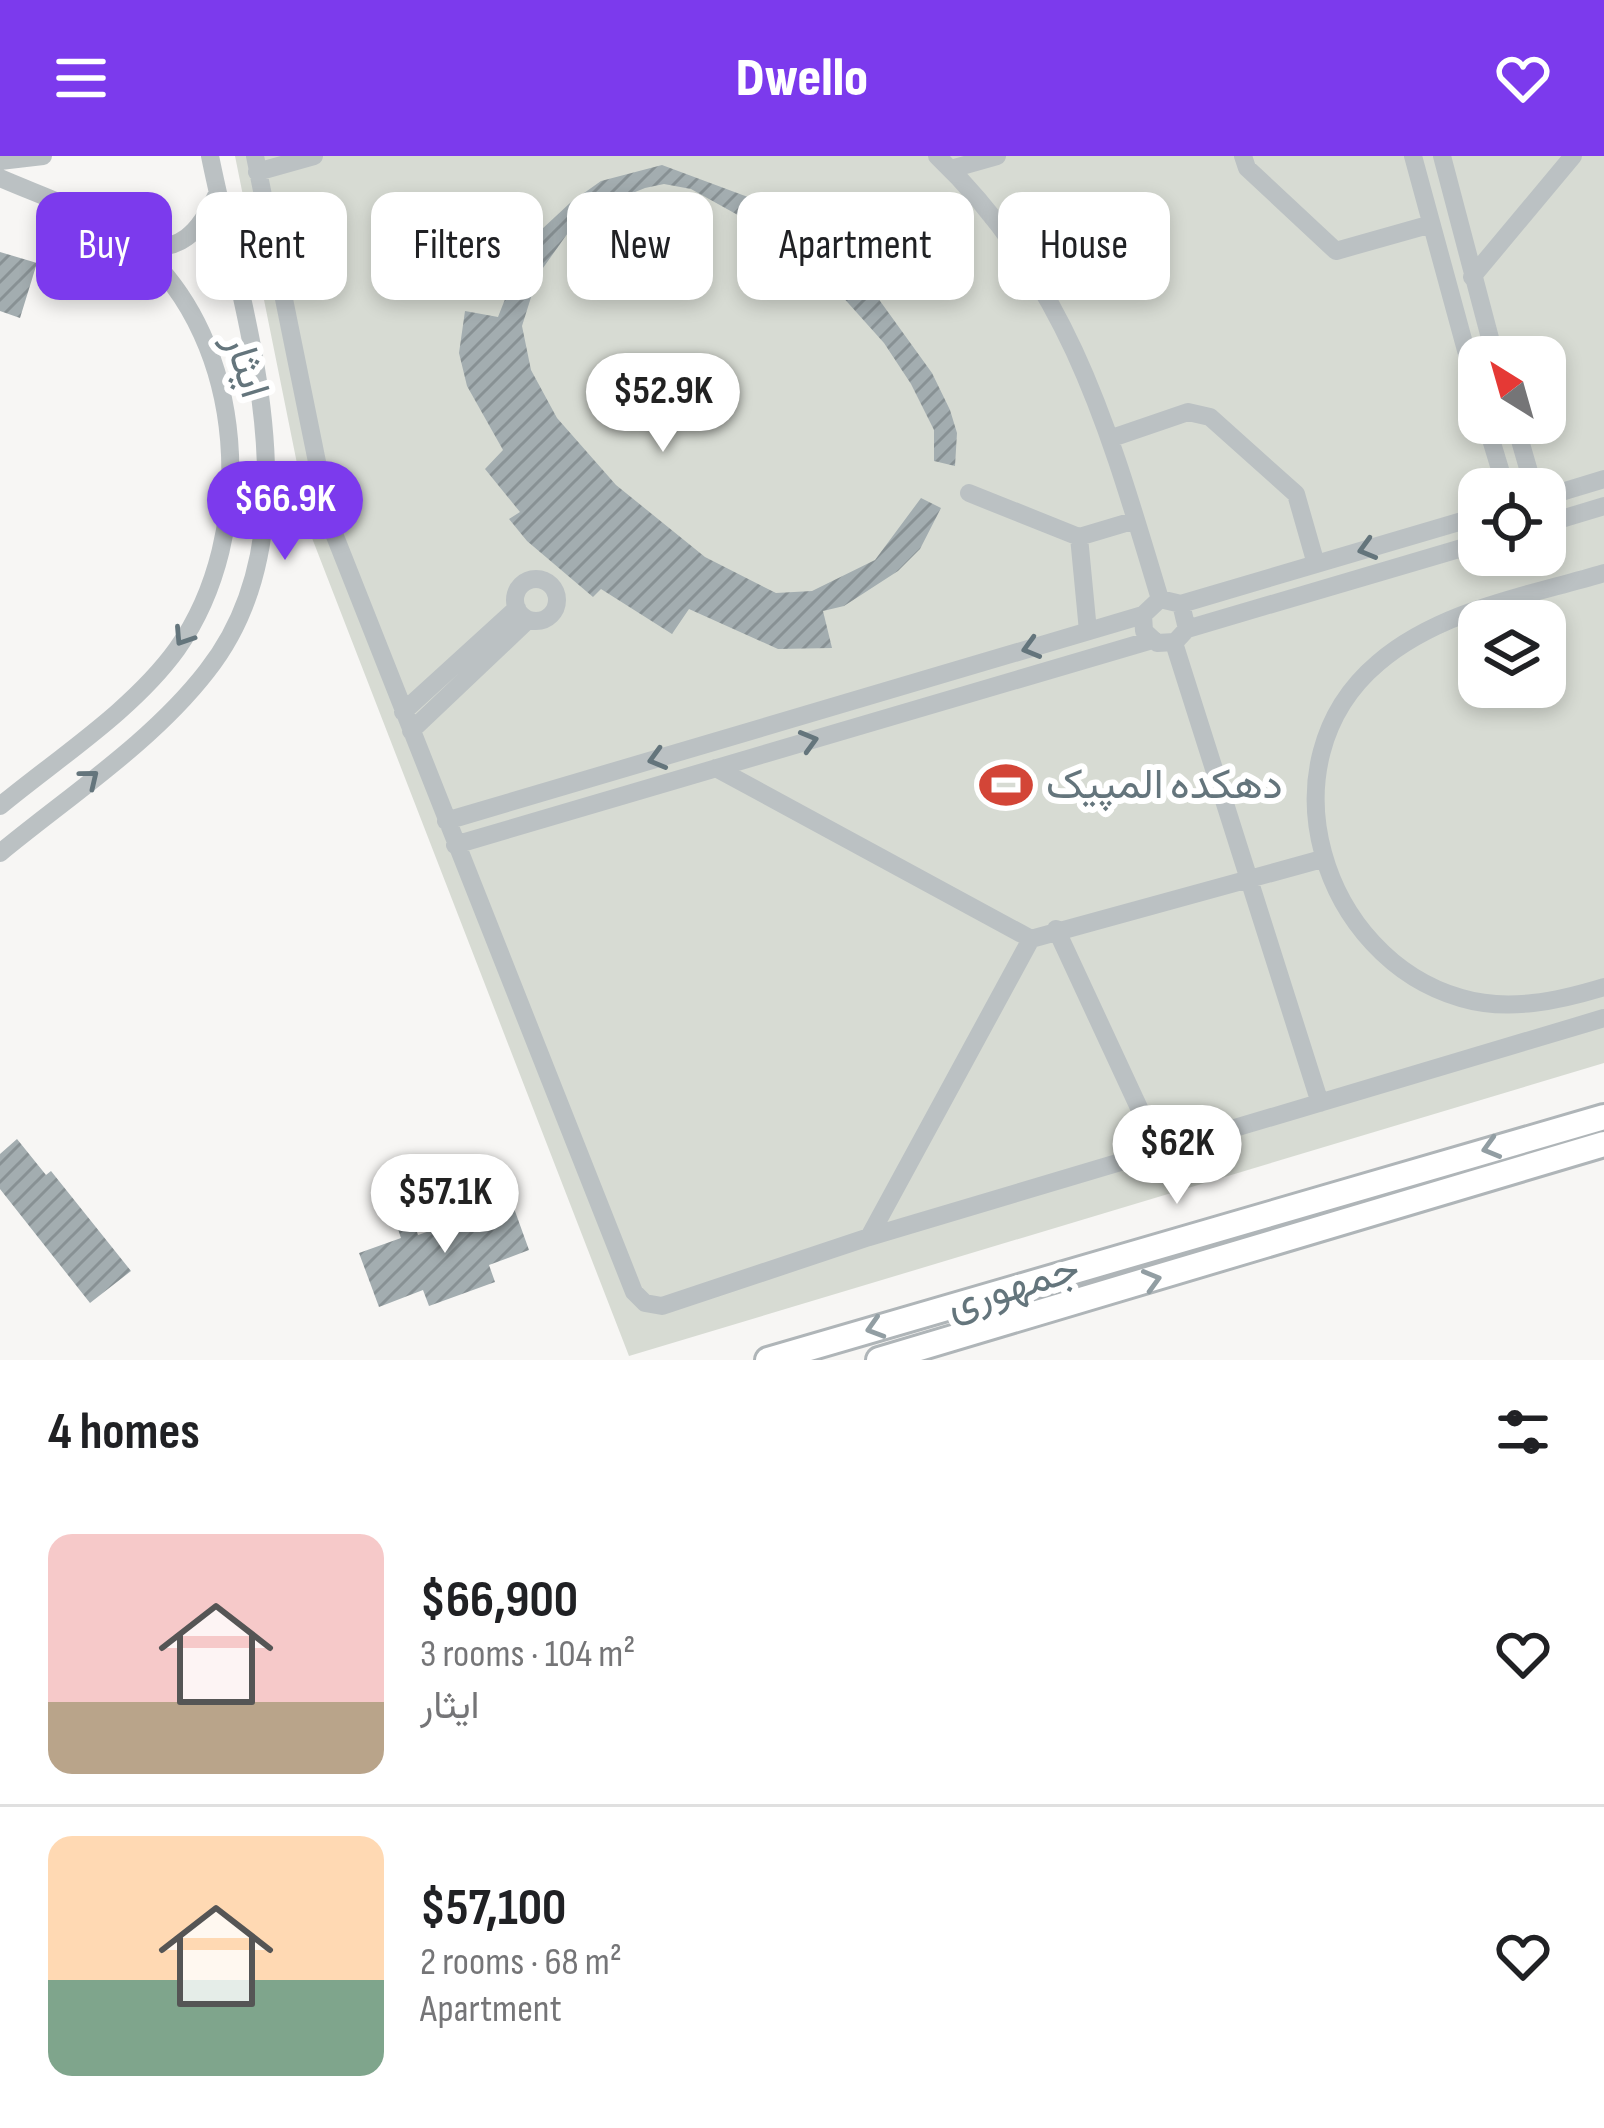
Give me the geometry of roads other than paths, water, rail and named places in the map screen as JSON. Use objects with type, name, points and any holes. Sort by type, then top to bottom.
[{"type":"main road","name":"جمهوری","points":[[767,1360],[1604,1117]]},
{"type":"main road","name":"جمهوری","points":[[879,1360],[1604,1144]]},
{"type":"main road","points":[[1269,1211],[1278,1244]]},
{"type":"street","points":[[0,160],[43,156]]},
{"type":"street","name":"ایثار","points":[[209,156],[218,192]]},
{"type":"street","points":[[314,156],[256,164],[329,520],[634,1292],[645,1303],[662,1306],[869,1237],[1604,1018]]},
{"type":"street","points":[[944,163],[997,156]]},
{"type":"street","points":[[1243,156],[1247,169],[1336,251],[1428,225]]},
{"type":"street","points":[[1413,156],[1461,336]]},
{"type":"street","points":[[1442,156],[1489,336]]},
{"type":"street","points":[[1472,277],[1573,156]]},
{"type":"street","points":[[944,163],[1037,274],[1073,339],[1112,438],[1160,598]]},
{"type":"street","name":"ایثار","points":[[0,178],[36,196]]},
{"type":"street","name":"ایثار","points":[[0,806],[155,674],[193,622],[219,558],[231,469],[224,405],[201,335],[172,290]]},
{"type":"street","name":"ایثار","points":[[0,853],[189,693],[229,634],[255,571],[268,499],[264,422],[239,300]]},
{"type":"street","points":[[1112,438],[1188,412],[1210,417],[1296,494],[1316,564]]},
{"type":"street","points":[[1566,491],[1604,479]]},
{"type":"street","points":[[969,493],[1079,537],[1136,520]]},
{"type":"street","points":[[1566,518],[1604,506]]},
{"type":"street","points":[[1160,598],[1181,604],[1458,522]]},
{"type":"street","points":[[1079,537],[1088,632]]},
{"type":"street","points":[[455,845],[1152,640],[1180,636],[1458,550]]},
{"type":"street","points":[[1604,572],[1462,615],[1414,635],[1373,667],[1342,708],[1322,756],[1315,808],[1322,859],[1342,907],[1373,948],[1415,980],[1463,999],[1514,1005],[1604,987]]},
{"type":"street","points":[[446,821],[1143,615],[1160,598]]},
{"type":"street","points":[[1181,604],[1180,636],[1320,1103]]},
{"type":"street","points":[[407,722],[522,614]]},
{"type":"street","points":[[1143,615],[1152,640]]},
{"type":"street","points":[[716,768],[1031,940]]},
{"type":"street","points":[[869,1237],[1031,940],[1056,928],[1250,882],[1322,859]]},
{"type":"street","points":[[1056,928],[1160,1150]]},
{"type":"street","points":[[1566,998],[1575,1027]]},
{"type":"place","name":"دهکده المپیک","points":[[1006,785]]}]
